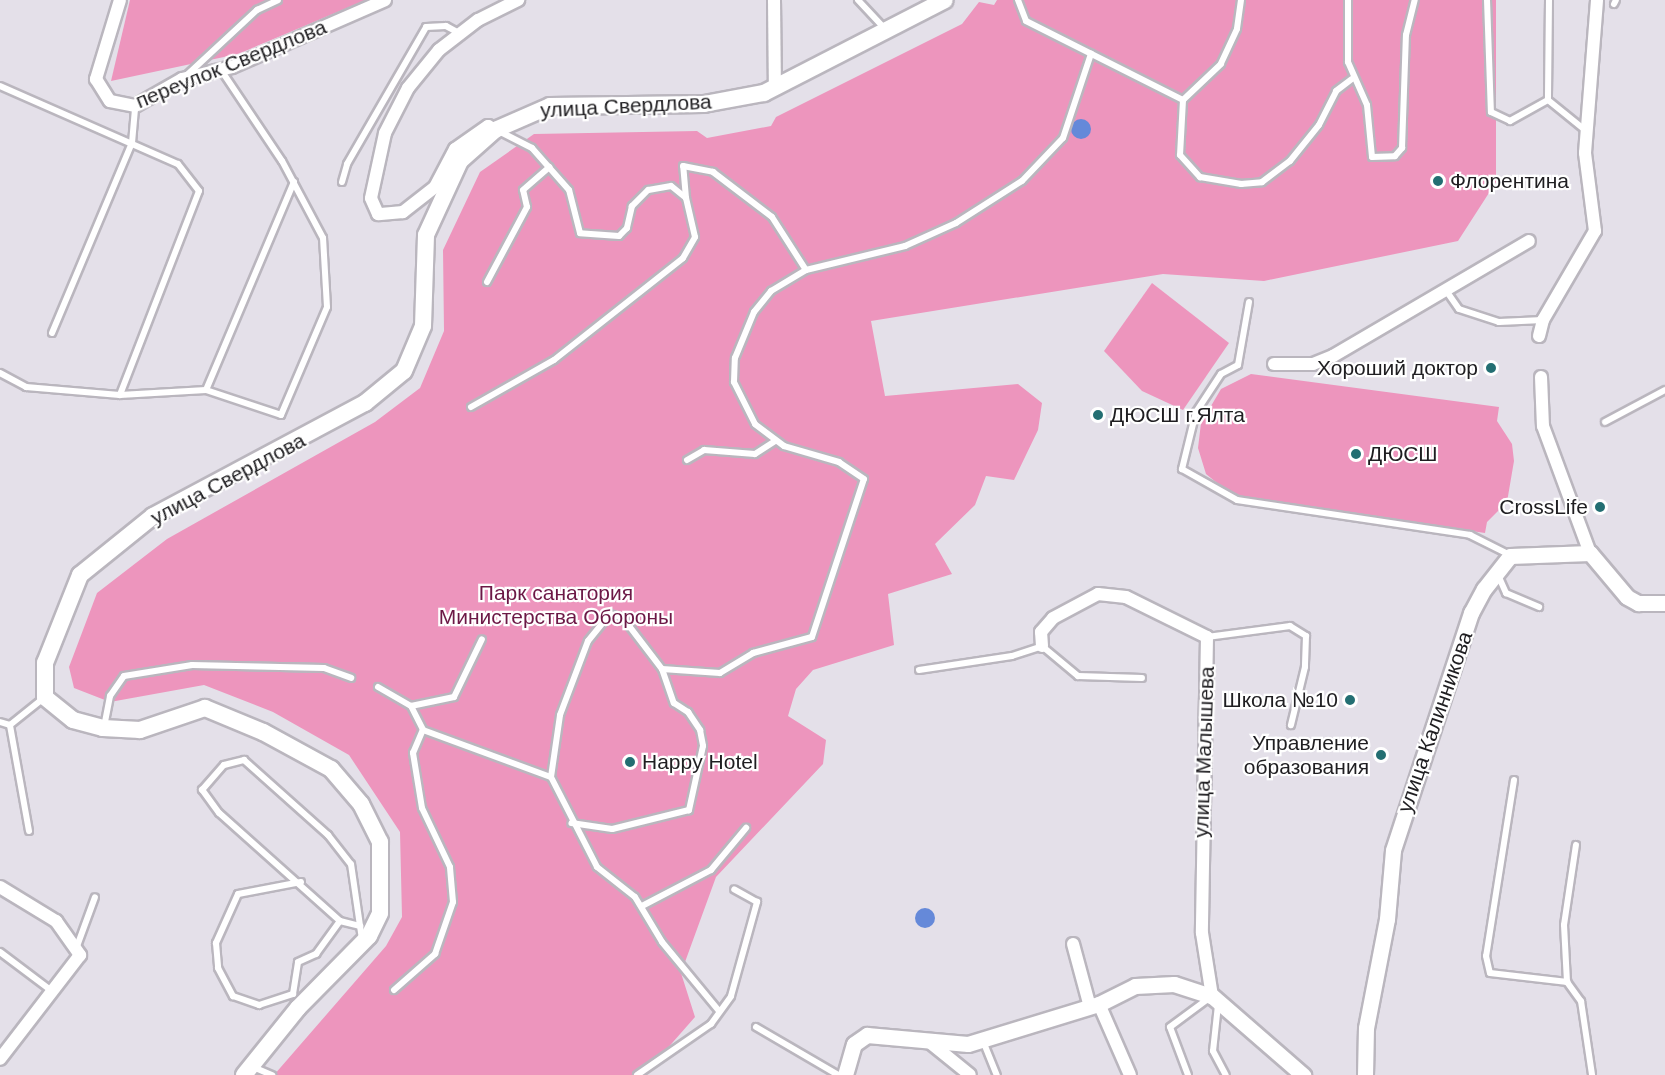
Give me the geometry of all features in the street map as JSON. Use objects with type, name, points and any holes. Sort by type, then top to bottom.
[{"type":"main road","name":"улица Свердлова","points":[[45,697],[45,663],[80,575],[153,516],[365,403],[404,371],[423,326],[426,236],[460,161],[495,130],[550,106],[704,104],[775,89],[888,32],[945,0]]},
{"type":"main road","points":[[45,697],[74,720],[104,728],[140,730],[206,708],[330,769],[361,804],[380,842],[380,913],[363,943],[298,1008],[248,1071]]},
{"type":"street","name":"переулок Свердлова","points":[[120,0],[96,79],[110,101],[135,106],[182,79],[220,70],[385,0]]},
{"type":"street","points":[[495,130],[488,126],[455,149],[435,187],[403,213],[378,214],[371,198],[385,133],[408,87],[439,50],[460,33],[518,0]]},
{"type":"street","points":[[774,0],[775,89]]},
{"type":"street","points":[[1539,336],[1543,320],[1595,231],[1586,131],[1597,0]]},
{"type":"street","points":[[1274,364],[1312,364],[1333,356],[1529,240]]},
{"type":"street","points":[[1541,377],[1543,426],[1590,553],[1627,597],[1638,603],[1665,603]]},
{"type":"street","points":[[1510,556],[1590,553]]},
{"type":"street","name":"улица Калинникова","points":[[1365,1075],[1366,1028],[1387,919],[1393,850],[1471,614],[1497,571],[1510,556]]},
{"type":"street","name":"улица Малышева","points":[[1041,646],[1041,632],[1053,618],[1098,594],[1126,597],[1207,637],[1202,933],[1215,998]]},
{"type":"street","points":[[0,887],[56,921],[80,954],[0,1059]]},
{"type":"street","points":[[1073,944],[1094,1005],[1130,1075]]},
{"type":"street","points":[[844,1075],[854,1044],[867,1035],[982,1041],[1094,1005],[1135,986],[1174,984],[1215,998],[1303,1075]]},
{"type":"street","points":[[923,1038],[970,1075]]},
{"type":"lane","points":[[182,79],[257,10],[278,0]]},
{"type":"lane","points":[[858,0],[888,32]]},
{"type":"lane","points":[[1018,0],[1026,21],[1183,100]]},
{"type":"lane","points":[[1241,0],[1237,29],[1221,64],[1183,100],[1180,155],[1200,177],[1241,184],[1262,182],[1290,160],[1319,125],[1336,91],[1352,80]]},
{"type":"lane","points":[[1348,0],[1352,80],[1367,105],[1372,157],[1399,153],[1406,35],[1415,0]]},
{"type":"lane","points":[[1487,0],[1491,112],[1510,121],[1548,100]]},
{"type":"lane","points":[[1548,100],[1549,0]]},
{"type":"lane","points":[[342,182],[347,164],[426,27],[446,26],[460,33]]},
{"type":"lane","points":[[662,669],[720,673],[753,652],[812,637],[864,479],[839,462],[775,441],[745,405],[734,382],[735,358],[754,312],[771,291],[806,270],[905,246],[956,223],[1022,181],[1063,138],[1091,54]]},
{"type":"lane","points":[[0,373],[26,387],[120,395],[206,390],[281,415],[327,307],[323,238],[294,182],[220,70]]},
{"type":"lane","points":[[0,86],[178,164],[200,191],[120,395]]},
{"type":"lane","points":[[1548,100],[1586,131]]},
{"type":"lane","points":[[52,333],[132,143],[135,106]]},
{"type":"lane","points":[[495,130],[532,148],[569,190],[580,233],[619,236],[627,228],[633,206],[648,190],[671,186],[686,198]]},
{"type":"lane","points":[[471,407],[554,360],[684,258],[695,237],[686,198],[683,166],[713,172],[772,217],[806,270]]},
{"type":"lane","points":[[487,282],[527,207],[523,190],[549,168]]},
{"type":"lane","points":[[206,390],[294,182]]},
{"type":"lane","points":[[1445,289],[1459,309],[1499,322],[1543,320]]},
{"type":"lane","points":[[1249,302],[1238,364],[1221,374],[1196,412],[1185,437],[1182,469],[1237,500],[1470,535],[1510,556]]},
{"type":"lane","points":[[1605,422],[1665,390]]},
{"type":"lane","points":[[687,460],[704,450],[755,454],[775,441]]},
{"type":"lane","points":[[1497,571],[1506,593],[1539,607]]},
{"type":"lane","points":[[571,823],[612,829],[689,810],[703,746],[700,730],[688,711],[674,703],[662,669],[623,618],[610,614],[596,625],[560,715],[551,777],[571,823],[597,867],[642,906],[662,942],[719,1011]]},
{"type":"lane","points":[[1207,637],[1290,626],[1306,636],[1305,667],[1291,725]]},
{"type":"lane","points":[[411,706],[454,698],[482,639]]},
{"type":"lane","points":[[919,670],[1012,656],[1041,646],[1078,676],[1142,678]]},
{"type":"lane","points":[[104,728],[110,696],[124,676],[192,664],[324,668],[351,678]]},
{"type":"lane","points":[[378,687],[411,706],[423,730],[551,777]]},
{"type":"lane","points":[[10,725],[45,697]]},
{"type":"lane","points":[[0,722],[10,725]]},
{"type":"lane","points":[[10,725],[29,831]]},
{"type":"lane","points":[[394,990],[435,954],[453,902],[450,867],[422,808],[413,753],[423,730]]},
{"type":"lane","points":[[360,926],[340,921],[300,882],[219,813],[202,789],[224,765],[244,760],[328,835],[351,864],[363,943]]},
{"type":"lane","points":[[1514,780],[1486,956],[1490,973],[1566,982]]},
{"type":"lane","points":[[642,906],[711,870],[746,828]]},
{"type":"lane","points":[[1576,845],[1564,925],[1566,982],[1581,1001],[1592,1075]]},
{"type":"lane","points":[[300,882],[238,894],[216,943],[218,969],[233,996],[259,1005],[293,994],[298,962],[316,954],[340,921]]},
{"type":"lane","points":[[637,1075],[711,1024],[735,986],[757,902],[734,889]]},
{"type":"lane","points":[[76,950],[95,897]]},
{"type":"lane","points":[[0,952],[52,991]]},
{"type":"lane","points":[[1188,1075],[1170,1027],[1215,998]]},
{"type":"lane","points":[[1215,998],[1213,1051],[1226,1075]]},
{"type":"lane","points":[[756,1027],[838,1075]]},
{"type":"lane","points":[[982,1041],[997,1075]]},
{"type":"lane","points":[[248,1071],[272,1075]]},
{"type":"green space","points":[[130,0],[366,0],[238,54],[111,81]]},
{"type":"green space","name":"Парк санатория Министерства Обороны","points":[[997,0],[1496,0],[1496,182],[1458,241],[1264,281],[1163,274],[871,321],[885,396],[1018,384],[1042,403],[1038,430],[1014,480],[986,476],[975,505],[935,544],[952,574],[888,594],[894,645],[813,670],[796,689],[788,716],[826,740],[823,764],[716,877],[681,973],[695,1017],[644,1075],[274,1075],[386,946],[402,917],[400,832],[349,755],[273,712],[204,685],[110,702],[74,688],[69,667],[97,593],[167,539],[375,422],[420,388],[444,331],[443,250],[480,172],[534,134],[697,131],[707,138],[771,126],[776,117],[962,24],[979,2],[994,5]]},
{"type":"green space","points":[[1152,283],[1229,343],[1183,410],[1142,391],[1104,351]]},
{"type":"green space","name":"ДЮСШ","points":[[1251,374],[1499,407],[1497,421],[1512,444],[1514,461],[1507,502],[1487,522],[1485,533],[1233,496],[1206,474],[1198,448],[1201,423],[1221,389]]},
{"type":"water","points":[[1081,119],[1088,122],[1091,129],[1088,136],[1081,139],[1074,136],[1071,129],[1074,122]]},
{"type":"water","points":[[921,908],[929,908],[935,914],[935,922],[929,928],[921,928],[915,922],[915,914]]},
{"type":"place","name":"Флорентина","points":[[1438,181]]},
{"type":"place","name":"Хороший доктор","points":[[1491,368]]},
{"type":"place","name":"ДЮСШ г.Ялта","points":[[1098,415]]},
{"type":"place","name":"ДЮСШ","points":[[1356,454]]},
{"type":"place","name":"CrossLife","points":[[1600,507]]},
{"type":"place","name":"Школа №10","points":[[1350,700]]},
{"type":"place","name":"Управление образования","points":[[1381,755]]},
{"type":"place","name":"Happy Hotel","points":[[630,762]]}]
